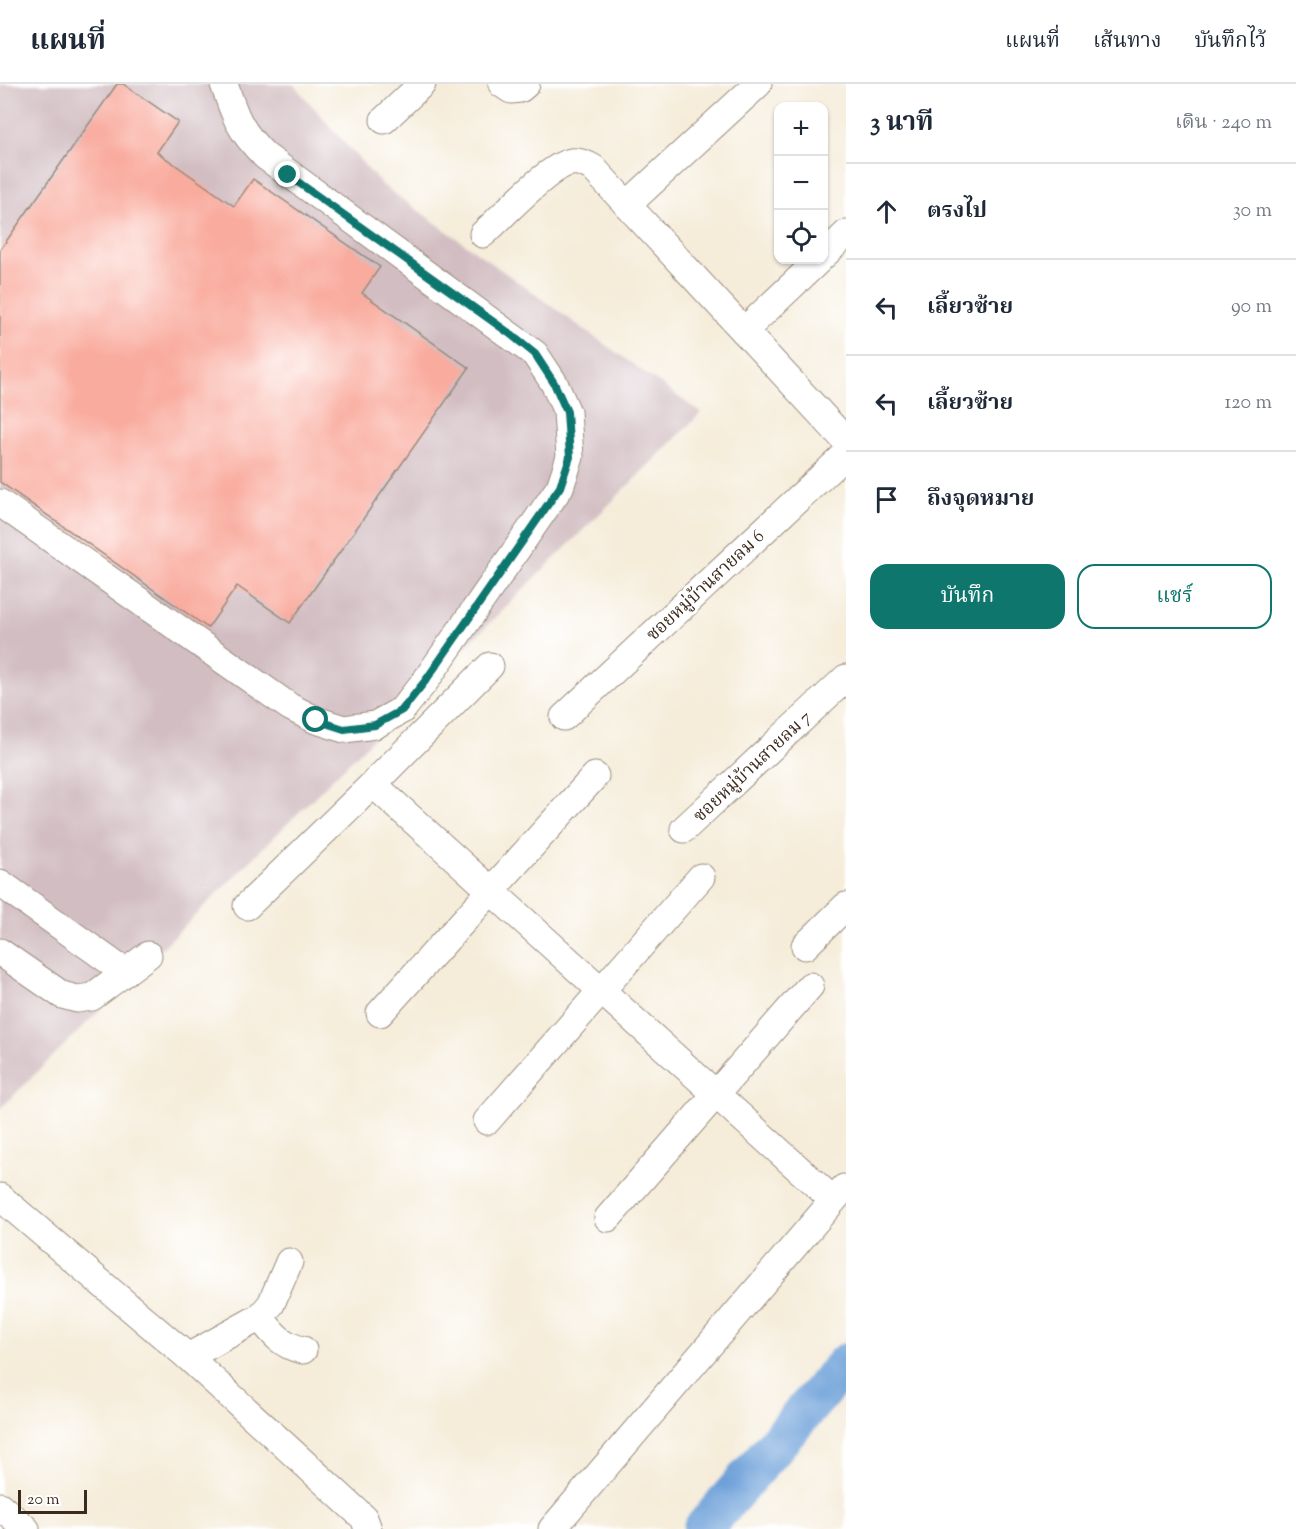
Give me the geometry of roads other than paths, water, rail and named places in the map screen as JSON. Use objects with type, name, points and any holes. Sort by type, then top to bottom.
[{"type":"street","points":[[0,503],[290,707],[316,720],[344,729],[375,725],[402,710],[426,680],[560,487],[570,457],[567,412],[554,383],[535,354],[265,156],[248,139],[235,118],[224,84]]},
{"type":"street","points":[[384,120],[422,84]]},
{"type":"street","points":[[627,205],[758,84]]},
{"type":"street","points":[[483,234],[552,170],[570,162],[582,162],[593,168],[846,441]]},
{"type":"street","points":[[828,251],[846,234]]},
{"type":"street","points":[[744,332],[815,264]]},
{"type":"street","name":"ซอยหมู่บ้านสายลม 6","points":[[564,717],[846,454]]},
{"type":"street","points":[[247,906],[490,666]]},
{"type":"street","name":"ซอยหมู่บ้านสายลม 7","points":[[684,829],[846,678]]},
{"type":"street","points":[[380,1013],[595,776]]},
{"type":"street","points":[[373,784],[715,1094],[840,1193],[552,1529]]},
{"type":"street","points":[[487,1121],[701,877]]},
{"type":"street","points":[[0,883],[125,972]]},
{"type":"street","points":[[805,946],[846,906]]},
{"type":"street","points":[[0,952],[62,995],[77,999],[92,997],[148,955]]},
{"type":"street","points":[[608,1218],[810,986]]},
{"type":"street","points":[[0,1197],[188,1357],[364,1518],[368,1529]]},
{"type":"street","points":[[188,1357],[260,1317],[271,1304],[289,1262]]},
{"type":"street","points":[[260,1317],[283,1343],[303,1350]]},
{"type":"street","points":[[0,1506],[26,1529]]},
{"type":"waterway","points":[[703,1529],[846,1363]]}]
